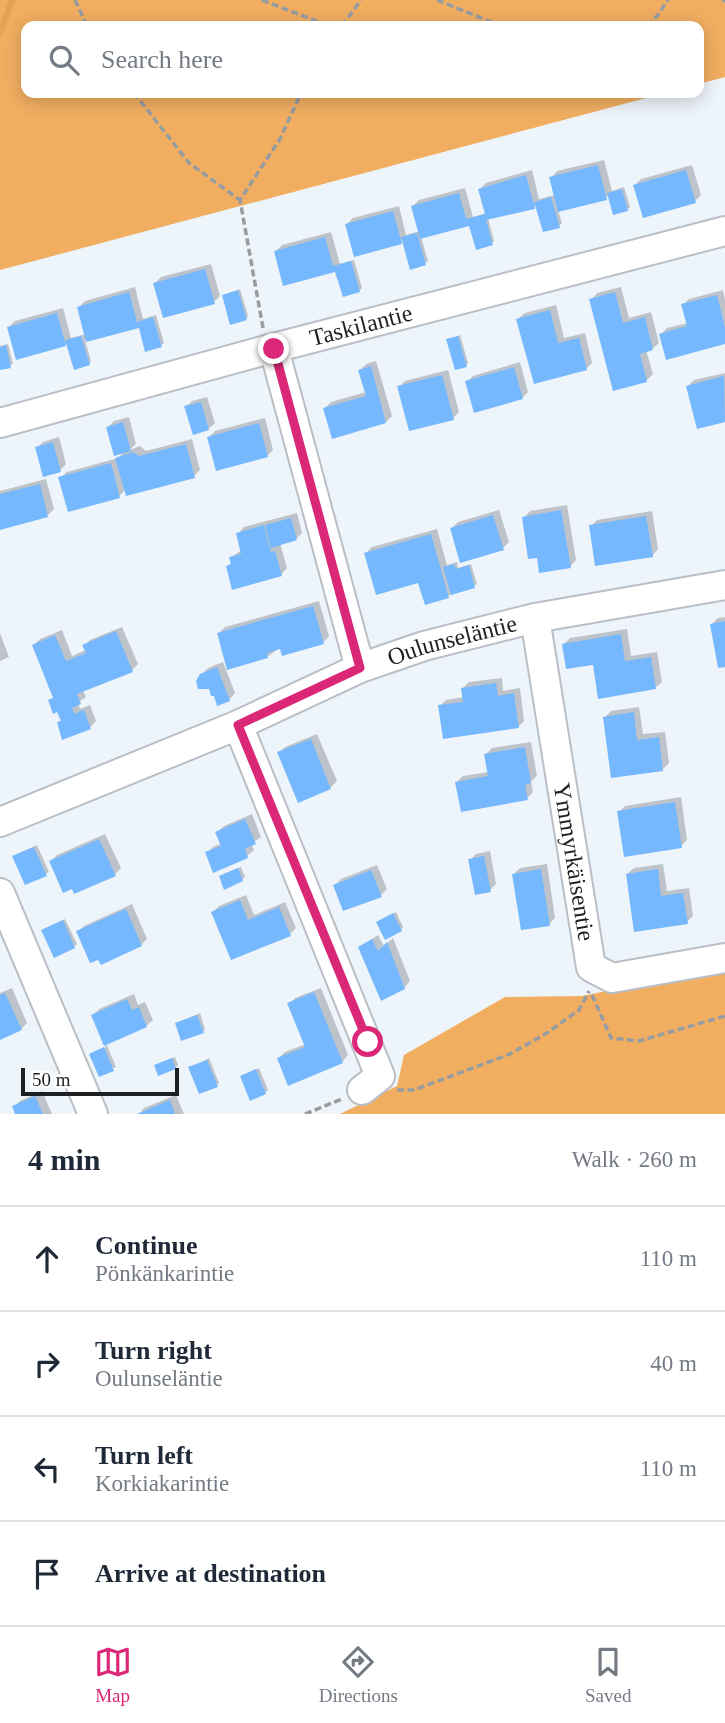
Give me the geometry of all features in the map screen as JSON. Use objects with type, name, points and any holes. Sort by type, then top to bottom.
[{"type":"street","name":"Taskilantie","points":[[0,423],[270,349],[725,232]]},
{"type":"street","points":[[270,349],[360,668]]},
{"type":"street","name":"Oulunseläntie","points":[[0,822],[238,725],[360,668],[424,646],[535,618],[725,585]]},
{"type":"street","name":"Ymmyrkäisentie","points":[[535,618],[591,967],[612,978],[725,958]]},
{"type":"street","points":[[238,725],[380,1076],[362,1090]]},
{"type":"street","points":[[0,893],[93,1114]]},
{"type":"path","points":[[75,0],[86,21]]},
{"type":"path","points":[[262,0],[316,21]]},
{"type":"path","points":[[346,21],[361,0]]},
{"type":"path","points":[[437,0],[489,21]]},
{"type":"path","points":[[652,21],[668,0]]},
{"type":"path","points":[[138,98],[190,163],[240,200],[270,349]]},
{"type":"path","points":[[240,200],[280,139],[298,98]]},
{"type":"path","points":[[305,1114],[362,1090],[414,1090],[452,1078],[470,1068],[510,1054],[579,1010],[590,990],[611,1038],[639,1041],[725,1016]]},
{"type":"shaded area","points":[[0,0],[725,0],[725,77],[704,83],[704,21],[21,21],[21,98],[646,98],[0,270]]},
{"type":"shaded area","points":[[725,967],[725,1114],[340,1114],[397,1086],[404,1055],[505,997],[582,996]]},
{"type":"building","points":[[598,165],[607,200],[558,212],[549,177]]},
{"type":"building","points":[[686,170],[696,203],[643,218],[633,185]]},
{"type":"building","points":[[526,175],[535,209],[486,220],[493,245],[476,250],[469,226],[420,239],[411,206],[459,193],[466,219],[485,214],[478,189]]},
{"type":"building","points":[[622,189],[628,211],[613,215],[607,193]]},
{"type":"building","points":[[551,197],[560,228],[543,232],[534,202]]},
{"type":"building","points":[[393,211],[402,244],[354,257],[345,224]]},
{"type":"building","points":[[417,233],[426,265],[410,270],[401,237]]},
{"type":"building","points":[[325,237],[333,266],[351,261],[360,292],[343,297],[335,272],[283,286],[274,251]]},
{"type":"building","points":[[205,269],[215,304],[163,318],[153,283]]},
{"type":"building","points":[[238,290],[247,320],[230,325],[222,295]]},
{"type":"building","points":[[129,292],[137,322],[153,317],[162,347],[145,352],[139,328],[86,342],[77,307]]},
{"type":"building","points":[[615,292],[623,323],[645,317],[653,350],[640,354],[647,382],[613,391],[589,299]]},
{"type":"building","points":[[717,295],[725,328],[725,344],[666,360],[659,334],[687,326],[681,304]]},
{"type":"building","points":[[550,310],[558,343],[579,338],[587,370],[534,384],[516,319]]},
{"type":"building","points":[[57,313],[66,346],[16,360],[7,327]]},
{"type":"building","points":[[81,336],[90,365],[74,370],[65,340]]},
{"type":"building","points":[[458,336],[467,367],[455,370],[446,339]]},
{"type":"building","points":[[6,345],[11,368],[0,370],[0,347]]},
{"type":"building","points":[[371,366],[386,423],[332,439],[323,408],[366,396],[358,370]]},
{"type":"building","points":[[514,367],[523,399],[474,413],[465,381]]},
{"type":"building","points":[[442,375],[454,420],[409,431],[397,386]]},
{"type":"building","points":[[724,376],[725,422],[697,429],[686,386]]},
{"type":"building","points":[[201,402],[209,430],[193,435],[184,406]]},
{"type":"building","points":[[123,422],[131,451],[114,456],[106,427]]},
{"type":"building","points":[[259,423],[268,457],[216,471],[207,437]]},
{"type":"building","points":[[53,442],[61,472],[43,477],[35,447]]},
{"type":"building","points":[[186,444],[195,478],[126,496],[115,458],[133,452],[139,456]]},
{"type":"building","points":[[111,463],[120,498],[68,512],[58,477]]},
{"type":"building","points":[[40,484],[48,517],[0,530],[0,494]]},
{"type":"building","points":[[561,510],[571,568],[539,573],[537,558],[528,559],[522,517]]},
{"type":"building","points":[[493,515],[504,550],[460,563],[450,528]]},
{"type":"building","points":[[646,516],[653,557],[595,566],[589,525]]},
{"type":"building","points":[[291,518],[297,540],[271,548],[265,525]]},
{"type":"building","points":[[264,525],[271,552],[275,551],[282,576],[232,590],[226,566],[231,564],[229,557],[241,554],[236,533]]},
{"type":"building","points":[[431,534],[449,598],[425,605],[418,583],[376,595],[364,553]]},
{"type":"building","points":[[454,564],[456,569],[469,565],[475,588],[451,595],[443,567]]},
{"type":"building","points":[[313,606],[324,644],[282,656],[280,649],[267,653],[268,658],[227,670],[217,633]]},
{"type":"building","points":[[725,621],[725,667],[718,668],[710,624]]},
{"type":"building","points":[[116,631],[133,672],[77,694],[81,704],[72,708],[74,714],[84,710],[91,729],[62,740],[57,722],[61,721],[57,712],[53,714],[48,700],[53,698],[32,645],[55,635],[66,661],[86,653],[82,645]]},
{"type":"building","points":[[621,634],[625,661],[651,657],[656,689],[598,699],[593,665],[566,669],[562,644]]},
{"type":"building","points":[[217,667],[230,701],[217,706],[209,689],[198,689],[196,681],[200,674]]},
{"type":"building","points":[[496,683],[498,696],[514,693],[519,728],[443,739],[438,705],[463,702],[461,688]]},
{"type":"building","points":[[634,712],[637,740],[659,737],[663,771],[611,778],[603,717]]},
{"type":"building","points":[[311,739],[331,789],[298,803],[277,752]]},
{"type":"building","points":[[525,747],[531,783],[525,785],[528,800],[461,812],[455,782],[488,776],[484,754]]},
{"type":"building","points":[[675,802],[682,848],[624,857],[617,811]]},
{"type":"building","points":[[245,819],[256,844],[245,849],[248,858],[213,873],[205,852],[221,846],[215,832]]},
{"type":"building","points":[[99,839],[116,876],[74,894],[72,889],[63,893],[49,861]]},
{"type":"building","points":[[34,847],[47,876],[25,885],[12,856]]},
{"type":"building","points":[[484,856],[491,892],[475,895],[468,859]]},
{"type":"building","points":[[238,868],[243,881],[224,890],[219,876]]},
{"type":"building","points":[[541,869],[550,926],[521,930],[512,874]]},
{"type":"building","points":[[658,869],[661,896],[683,893],[688,924],[634,932],[626,874]]},
{"type":"building","points":[[371,870],[382,897],[343,911],[333,885]]},
{"type":"building","points":[[240,900],[248,920],[279,907],[291,936],[231,960],[211,912]]},
{"type":"building","points":[[126,909],[142,946],[101,965],[98,960],[90,963],[76,931]]},
{"type":"building","points":[[393,913],[402,931],[385,940],[376,922]]},
{"type":"building","points":[[63,920],[75,948],[54,958],[41,930]]},
{"type":"building","points":[[372,939],[378,951],[387,942],[405,989],[381,1001],[358,947]]},
{"type":"building","points":[[314,992],[343,1063],[288,1086],[277,1058],[305,1047],[287,1003]]},
{"type":"building","points":[[5,993],[22,1030],[0,1040],[0,995]]},
{"type":"building","points":[[127,999],[132,1010],[139,1007],[147,1027],[104,1046],[91,1015]]},
{"type":"building","points":[[197,1015],[204,1033],[181,1041],[175,1023]]},
{"type":"building","points":[[104,1047],[114,1071],[99,1077],[89,1054]]},
{"type":"building","points":[[172,1058],[176,1069],[158,1076],[154,1065]]},
{"type":"building","points":[[207,1060],[218,1087],[199,1094],[188,1067]]},
{"type":"building","points":[[256,1069],[266,1094],[250,1101],[240,1076]]},
{"type":"building","points":[[35,1096],[43,1114],[15,1114],[12,1106]]},
{"type":"building","points":[[170,1100],[175,1114],[137,1114]]},
{"type":"waterway","points":[[0,34],[12,0]]},
{"type":"route","points":[[274,349],[360,668],[238,725],[368,1042]]}]
